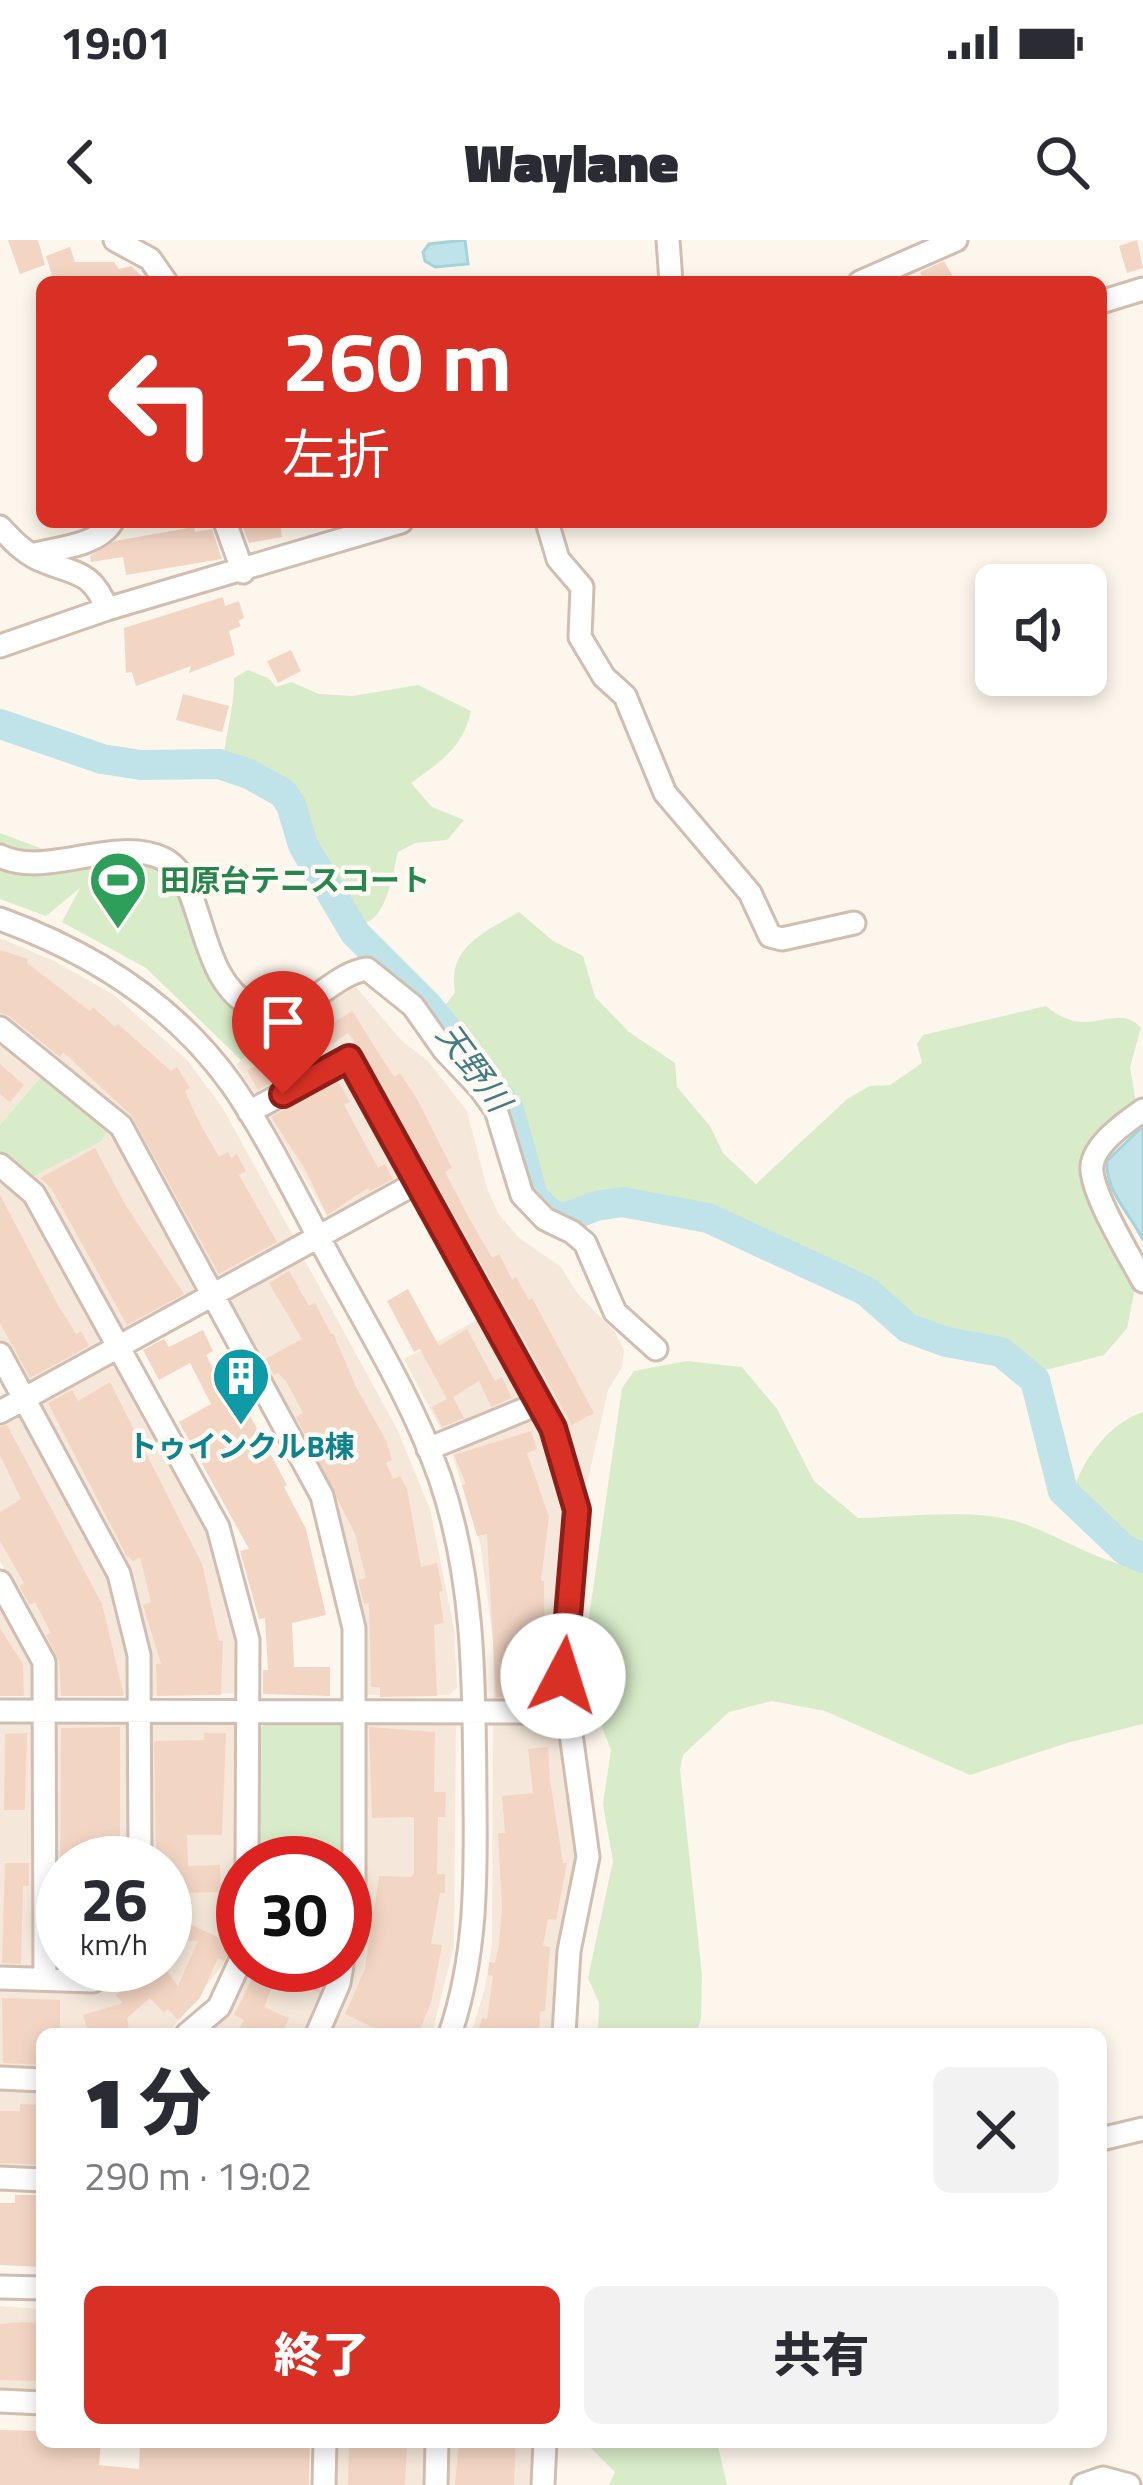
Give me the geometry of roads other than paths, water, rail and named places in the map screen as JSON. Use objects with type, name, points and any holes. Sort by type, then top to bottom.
[{"type":"street","points":[[116,240],[150,260],[162,276]]},
{"type":"street","points":[[668,240],[671,276]]},
{"type":"street","points":[[874,276],[956,240]]},
{"type":"street","points":[[1107,300],[1143,289]]},
{"type":"street","points":[[0,526],[32,555],[84,575],[98,587],[107,609]]},
{"type":"street","points":[[32,555],[88,541],[109,528]]},
{"type":"street","points":[[227,528],[243,572]]},
{"type":"street","points":[[6,643],[382,528]]},
{"type":"street","points":[[549,528],[558,559],[582,587],[580,637],[604,676],[625,696],[665,794],[750,893],[770,936],[782,939],[854,923]]},
{"type":"street","points":[[0,856],[26,862],[142,853],[163,859],[182,871],[198,923],[230,988],[244,1003],[262,1011],[289,1012],[351,970],[367,968],[387,983],[412,1006],[496,1110],[522,1195],[533,1210],[585,1243],[615,1312],[656,1349]]},
{"type":"street","points":[[0,919],[55,939],[113,971],[190,1037],[229,1081],[386,1362],[428,1449],[467,1588],[475,1663],[472,1948],[452,2028]]},
{"type":"street","points":[[0,1028],[121,1126],[322,1496],[354,1628],[355,1836]]},
{"type":"street","points":[[249,1112],[349,1058],[553,1428],[577,1510],[563,1676],[588,1857],[568,1951],[564,2028]]},
{"type":"street","points":[[1143,1110],[1101,1147],[1091,1166],[1111,1221],[1143,1281]]},
{"type":"street","points":[[0,1166],[34,1194],[218,1527],[248,1640],[247,1836]]},
{"type":"street","points":[[0,1412],[418,1182]]},
{"type":"street","points":[[0,1354],[119,1574],[139,1655],[140,1836]]},
{"type":"street","points":[[428,1449],[540,1403]]},
{"type":"street","points":[[0,1582],[44,1662],[46,1836]]},
{"type":"street","points":[[0,1711],[566,1712]]},
{"type":"street","points":[[0,1978],[36,1979]]},
{"type":"street","points":[[194,2028],[219,2007],[226,1992]]},
{"type":"street","points":[[320,2028],[335,1992]]},
{"type":"street","points":[[0,2078],[36,2080]]},
{"type":"street","points":[[1107,2137],[1143,2128]]},
{"type":"street","points":[[0,2177],[36,2180]]},
{"type":"street","points":[[0,2287],[36,2288]]},
{"type":"street","points":[[0,2402],[36,2403]]},
{"type":"street","points":[[323,2485],[325,2448]]},
{"type":"street","points":[[436,2485],[437,2448]]},
{"type":"street","points":[[543,2485],[545,2448]]},
{"type":"street","points":[[1083,2485],[1103,2478],[1129,2485]]},
{"type":"water","points":[[465,240],[468,264],[435,267],[425,261],[423,252],[429,244]]},
{"type":"water","points":[[1143,1126],[1143,1240],[1114,1192],[1107,1161]]},
{"type":"waterway","name":"天野川","points":[[0,724],[102,759],[141,765],[219,764],[283,793],[303,845],[355,933],[428,1006],[509,1109],[533,1196],[547,1211],[562,1219],[622,1202],[708,1218],[866,1291],[908,1328],[946,1342],[1001,1352],[1035,1380],[1063,1491],[1125,1550],[1143,1558]]},
{"type":"place","name":"田原台テニスコート","points":[[118,931]]},
{"type":"place","name":"トゥインクルB棟","points":[[241,1427]]}]
